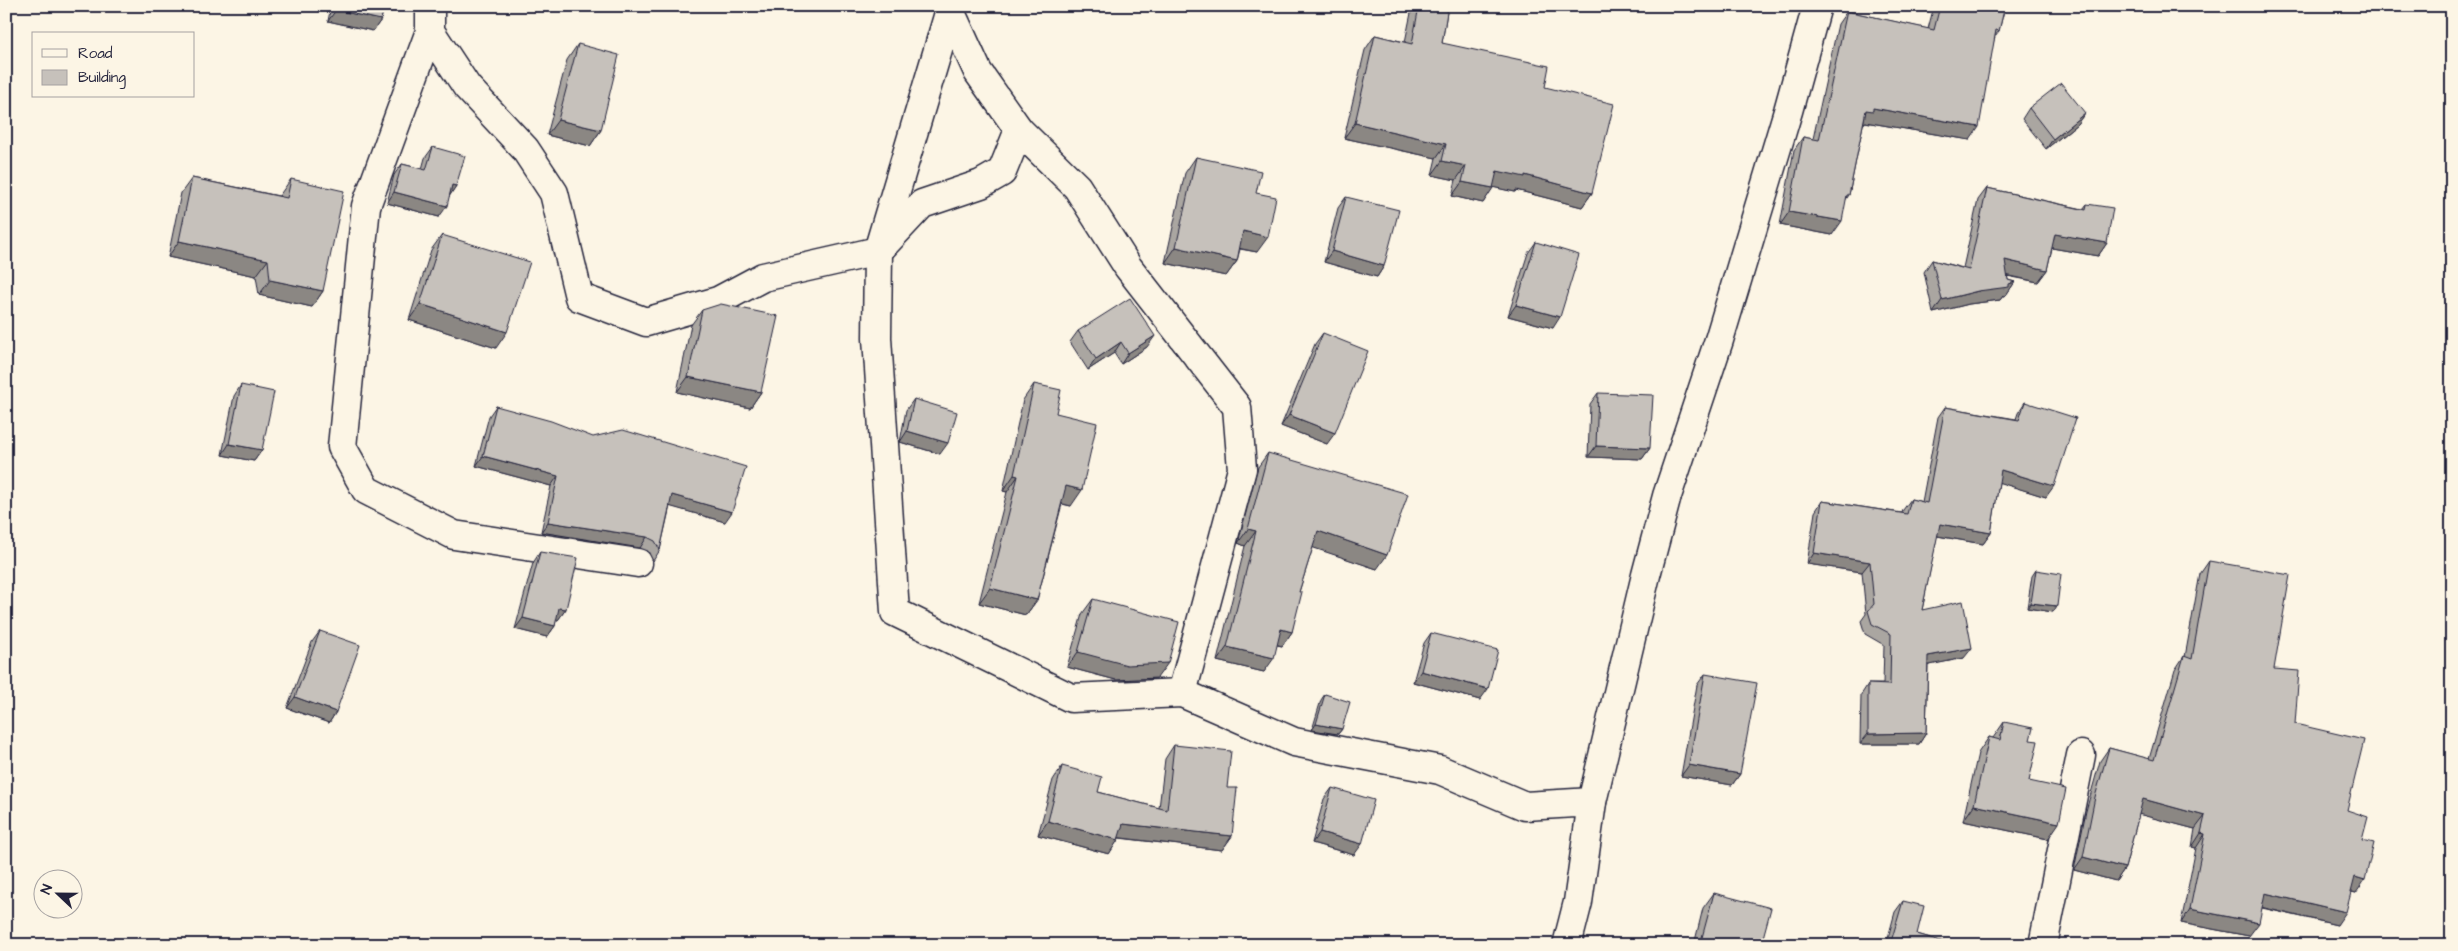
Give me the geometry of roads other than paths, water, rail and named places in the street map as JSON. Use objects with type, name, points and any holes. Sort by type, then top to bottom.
[{"type":"street","points":[[1567,945],[1578,902],[1592,802],[1646,575],[1667,496],[1719,340],[1817,6]]},
{"type":"street","points":[[948,10],[878,251],[877,338],[894,612],[1071,698],[1182,693],[1294,742],[1440,770],[1525,806],[1592,802]]},
{"type":"street","points":[[948,10],[978,72],[1019,130],[1077,187],[1128,267],[1237,407],[1242,469],[1182,693]]},
{"type":"street","points":[[430,18],[467,87],[525,148],[554,193],[579,297],[646,322],[718,301],[763,277],[878,251],[922,204],[981,184],[1002,172],[1019,130]]},
{"type":"street","points":[[430,18],[366,206],[342,447],[366,490],[454,535],[638,563]]},
{"type":"street","points":[[2043,945],[2081,755]]}]
